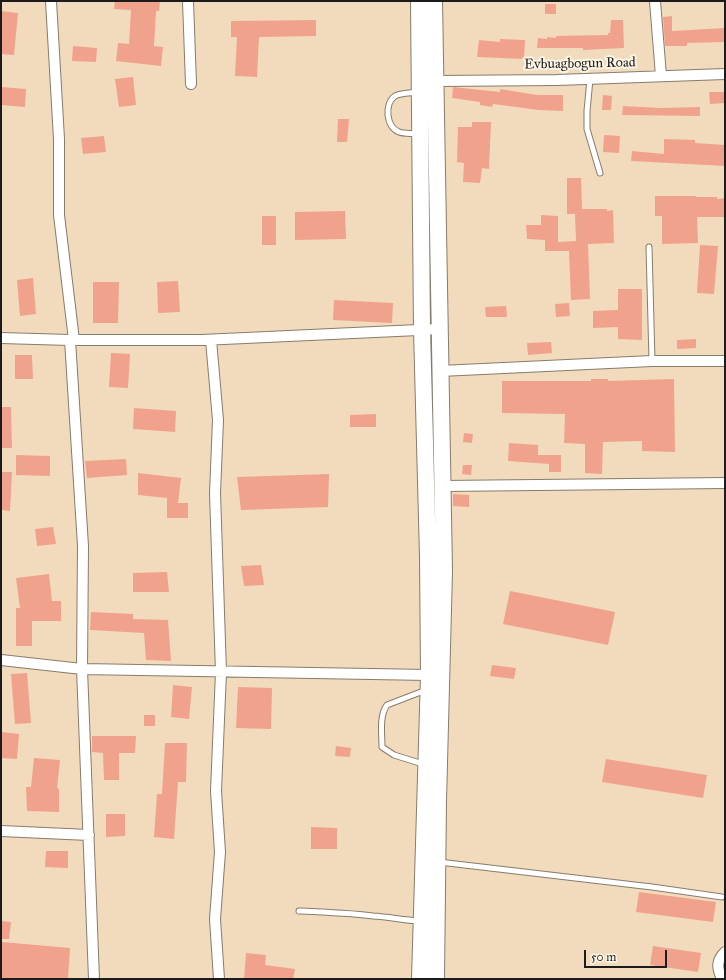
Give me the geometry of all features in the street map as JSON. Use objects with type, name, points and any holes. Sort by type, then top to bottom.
[{"type":"highway","points":[[419,1],[422,330],[428,557],[429,682],[420,979]]},
{"type":"highway","points":[[434,1],[444,571],[436,979]]},
{"type":"street","points":[[50,1],[59,139],[59,215],[72,340],[83,546],[82,669],[94,979]]},
{"type":"street","points":[[188,1],[191,84]]},
{"type":"street","points":[[655,1],[661,76]]},
{"type":"street","name":"Evbuagbogun Road","points":[[436,81],[557,80],[725,74]]},
{"type":"street","points":[[1,338],[72,340],[211,340],[440,329]]},
{"type":"street","points":[[211,340],[218,420],[215,493],[221,672],[216,791],[220,852],[215,919],[218,979]]},
{"type":"street","points":[[440,371],[652,361],[725,361]]},
{"type":"street","points":[[443,486],[725,483]]},
{"type":"street","points":[[1,660],[82,669],[221,672],[429,682]]},
{"type":"street","points":[[1,831],[88,835]]},
{"type":"street","points":[[722,979],[718,970],[720,958],[725,952]]},
{"type":"lane","points":[[590,78],[587,111],[588,129],[600,174]]},
{"type":"lane","points":[[420,92],[396,96],[391,101],[388,112],[391,125],[399,132],[420,134]]},
{"type":"lane","points":[[649,247],[652,361]]},
{"type":"lane","points":[[426,765],[394,755],[382,747],[382,727],[383,710],[387,705],[429,682]]},
{"type":"lane","points":[[438,862],[652,887],[722,897]]},
{"type":"lane","points":[[299,911],[360,915],[421,922]]},
{"type":"building","points":[[115,1],[160,1],[159,11],[156,11],[154,46],[163,47],[161,66],[116,61],[118,43],[129,44],[131,10],[114,9]]},
{"type":"building","points":[[545,4],[556,4],[556,14],[545,14]]},
{"type":"building","points":[[1,11],[18,13],[14,55],[1,54]]},
{"type":"building","points":[[672,16],[672,31],[725,28],[725,42],[687,43],[687,46],[665,46],[663,17]]},
{"type":"building","points":[[316,20],[316,36],[259,37],[257,77],[235,76],[237,37],[231,37],[231,21]]},
{"type":"building","points":[[611,20],[623,20],[624,48],[583,50],[583,48],[537,48],[538,38],[547,39],[547,37],[556,38],[556,36],[608,35],[608,33],[610,33]]},
{"type":"building","points":[[500,39],[525,40],[524,59],[477,57],[479,40],[500,42]]},
{"type":"building","points":[[73,46],[97,48],[96,62],[72,61]]},
{"type":"building","points":[[133,77],[136,105],[119,107],[115,79]]},
{"type":"building","points":[[1,87],[26,89],[25,107],[1,105]]},
{"type":"building","points":[[453,87],[500,92],[500,89],[537,95],[563,95],[563,111],[539,110],[493,104],[492,107],[480,105],[480,102],[452,98]]},
{"type":"building","points":[[709,92],[725,92],[725,103],[710,104]]},
{"type":"building","points":[[603,95],[612,96],[611,110],[602,110]]},
{"type":"building","points":[[623,106],[661,108],[700,107],[700,116],[622,115]]},
{"type":"building","points":[[338,119],[349,119],[347,142],[337,142]]},
{"type":"building","points":[[472,122],[491,122],[489,169],[482,168],[480,183],[463,182],[464,163],[457,162],[458,127],[472,127]]},
{"type":"building","points":[[604,135],[620,136],[619,153],[603,152]]},
{"type":"building","points":[[104,136],[106,152],[83,154],[81,138]]},
{"type":"building","points":[[664,139],[695,140],[695,143],[725,145],[725,166],[631,161],[632,151],[664,154]]},
{"type":"building","points":[[567,178],[581,178],[582,209],[613,210],[614,243],[588,244],[590,299],[571,300],[569,251],[545,251],[545,240],[527,239],[526,225],[541,225],[541,215],[558,216],[558,242],[576,241],[575,214],[567,214]]},
{"type":"building","points":[[655,196],[717,197],[717,199],[725,198],[725,217],[697,217],[698,243],[662,244],[662,216],[655,216]]},
{"type":"building","points":[[345,211],[346,239],[295,240],[295,212]]},
{"type":"building","points":[[262,216],[276,216],[276,245],[262,245]]},
{"type":"building","points":[[700,245],[718,246],[714,294],[697,293]]},
{"type":"building","points":[[33,278],[36,314],[20,316],[17,280]]},
{"type":"building","points":[[178,281],[180,312],[158,313],[157,282]]},
{"type":"building","points":[[93,282],[119,282],[118,323],[93,323]]},
{"type":"building","points":[[618,289],[642,289],[642,340],[618,339],[618,327],[593,328],[593,311],[618,310]]},
{"type":"building","points":[[334,300],[393,303],[392,323],[333,320]]},
{"type":"building","points":[[569,303],[570,316],[556,317],[555,304]]},
{"type":"building","points":[[506,306],[507,317],[486,317],[485,307]]},
{"type":"building","points":[[696,339],[696,348],[677,349],[677,340]]},
{"type":"building","points":[[551,342],[552,353],[528,355],[527,343]]},
{"type":"building","points":[[111,353],[130,354],[128,388],[109,387]]},
{"type":"building","points":[[15,355],[32,355],[33,379],[15,379]]},
{"type":"building","points":[[591,379],[608,379],[608,381],[674,379],[675,452],[642,451],[642,441],[603,442],[602,474],[585,473],[585,444],[564,443],[565,414],[502,413],[502,381],[591,381]]},
{"type":"building","points":[[1,407],[11,407],[12,448],[1,448]]},
{"type":"building","points":[[134,408],[176,411],[175,432],[133,429]]},
{"type":"building","points":[[376,414],[376,427],[350,427],[350,415]]},
{"type":"building","points":[[464,433],[473,434],[472,443],[463,442]]},
{"type":"building","points":[[509,443],[538,445],[538,455],[561,455],[561,472],[549,472],[549,464],[508,461]]},
{"type":"building","points":[[16,455],[50,456],[50,476],[16,475]]},
{"type":"building","points":[[126,459],[127,475],[87,478],[85,461]]},
{"type":"building","points":[[463,465],[472,465],[471,475],[462,474]]},
{"type":"building","points":[[1,472],[12,472],[10,511],[1,510]]},
{"type":"building","points":[[138,473],[181,478],[178,503],[188,503],[188,518],[167,518],[167,498],[138,495]]},
{"type":"building","points":[[329,474],[328,507],[241,510],[237,477]]},
{"type":"building","points":[[453,494],[469,495],[469,507],[453,506]]},
{"type":"building","points":[[53,527],[56,544],[37,546],[35,529]]},
{"type":"building","points":[[261,565],[264,585],[244,586],[241,566]]},
{"type":"building","points":[[167,572],[169,592],[133,592],[133,573]]},
{"type":"building","points":[[49,574],[52,601],[61,601],[61,621],[32,621],[32,646],[16,646],[16,608],[20,608],[16,578]]},
{"type":"building","points":[[510,591],[615,612],[608,645],[503,624]]},
{"type":"building","points":[[91,612],[133,614],[133,619],[168,620],[171,661],[146,660],[144,633],[90,630]]},
{"type":"building","points":[[492,665],[516,668],[514,679],[490,676]]},
{"type":"building","points":[[27,673],[31,723],[15,724],[11,674]]},
{"type":"building","points":[[173,685],[192,687],[189,719],[171,717]]},
{"type":"building","points":[[238,687],[272,688],[271,729],[236,728]]},
{"type":"building","points":[[144,715],[155,715],[155,726],[144,726]]},
{"type":"building","points":[[1,732],[19,734],[17,759],[1,758]]},
{"type":"building","points":[[92,736],[136,736],[135,753],[119,753],[119,780],[104,780],[103,753],[92,752]]},
{"type":"building","points":[[165,743],[187,743],[186,782],[178,782],[174,839],[154,837],[157,794],[162,794]]},
{"type":"building","points":[[336,746],[351,748],[350,757],[335,756]]},
{"type":"building","points":[[34,758],[60,760],[57,788],[59,789],[59,812],[27,811],[26,787],[31,787]]},
{"type":"building","points":[[606,759],[707,775],[703,798],[602,782]]},
{"type":"building","points":[[106,814],[125,814],[125,836],[106,837]]},
{"type":"building","points":[[311,827],[337,828],[337,849],[311,849]]},
{"type":"building","points":[[46,851],[68,851],[68,868],[45,867]]},
{"type":"building","points":[[639,892],[716,902],[713,922],[636,912]]},
{"type":"building","points":[[1,921],[11,922],[9,939],[1,939]]},
{"type":"building","points":[[2,942],[70,948],[68,979],[1,979]]},
{"type":"building","points":[[653,946],[701,953],[698,972],[650,965]]},
{"type":"building","points":[[246,953],[266,955],[265,965],[295,969],[293,979],[244,979]]}]
